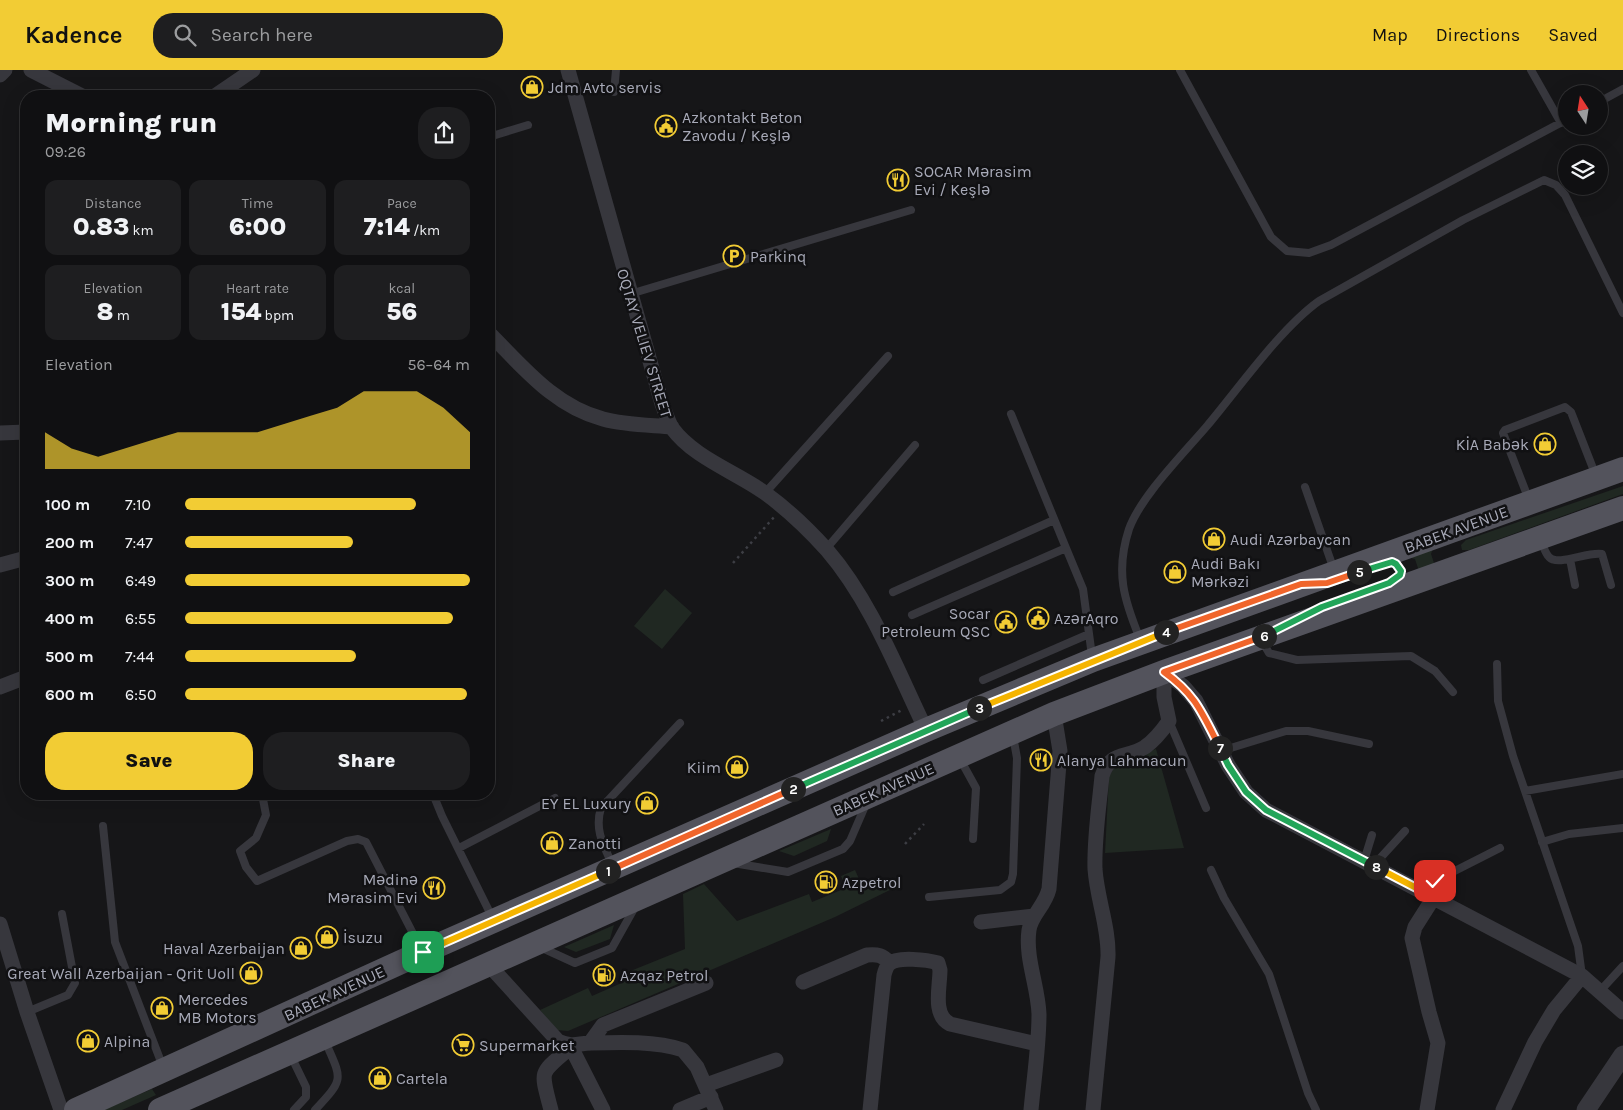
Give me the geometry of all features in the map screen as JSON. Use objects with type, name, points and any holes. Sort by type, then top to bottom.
[{"type":"main road","name":"BABEK AVENUE","points":[[76,1110],[423,952],[926,730],[1093,660],[1623,469]]},
{"type":"main road","points":[[1621,508],[1543,529],[1463,557],[1452,558],[1448,549],[1453,541],[1461,537],[1623,481]]},
{"type":"main road","name":"BABEK AVENUE","points":[[160,1110],[1054,714],[1164,672],[1621,508]]},
{"type":"main road","points":[[1260,638],[1322,607],[1389,583],[1400,575],[1401,571],[1392,562],[1327,583],[1301,584]]},
{"type":"street","points":[[0,75],[5,70]]},
{"type":"street","points":[[31,70],[70,90]]},
{"type":"street","points":[[224,90],[253,70]]},
{"type":"street","name":"OQTAY VELIEV STREET","points":[[568,70],[662,404],[672,427],[682,439],[699,452],[765,493],[826,549],[860,598],[926,730]]},
{"type":"street","points":[[495,338],[541,386],[554,396],[585,413],[605,420],[672,427]]},
{"type":"street","points":[[0,433],[20,432]]},
{"type":"street","points":[[0,565],[20,560]]},
{"type":"street","points":[[1093,1110],[1108,948],[1095,868],[1102,776],[1105,766],[1113,758],[1144,748],[1169,721],[1164,697],[1164,672]]},
{"type":"street","points":[[1164,672],[1184,686],[1196,700],[1221,751],[1246,792],[1266,810],[1582,976],[1623,1012]]},
{"type":"street","points":[[0,687],[20,679]]},
{"type":"street","points":[[1031,1110],[1039,1013],[1028,944],[1029,928],[1034,916],[1046,900],[1049,889],[1060,750],[1054,714]]},
{"type":"street","points":[[1428,1110],[1438,1043],[1428,1012],[1412,938],[1430,895]]},
{"type":"street","points":[[981,922],[1034,916]]},
{"type":"street","points":[[0,924],[27,1012],[62,1110]]},
{"type":"street","points":[[803,982],[867,955],[877,954],[890,963]]},
{"type":"street","points":[[870,1110],[884,975],[890,963],[896,960],[929,960],[938,963],[940,970],[939,1013],[942,1020],[950,1024],[1037,1044]]},
{"type":"street","points":[[488,964],[549,1033],[558,1041],[571,1047],[603,1110]]},
{"type":"street","points":[[1503,1110],[1535,1042],[1554,1010],[1582,976]]},
{"type":"street","points":[[590,1043],[603,1025],[706,982]]},
{"type":"street","points":[[551,1110],[542,1078],[544,1071],[571,1047],[590,1043],[645,1044],[682,1050],[690,1057],[711,1097]]},
{"type":"street","points":[[1586,1110],[1623,1055]]},
{"type":"street","points":[[680,1110],[711,1097],[776,1060]]},
{"type":"lane","points":[[614,92],[616,70]]},
{"type":"lane","points":[[1180,70],[1271,237],[1287,251],[1309,253],[1331,245],[1558,124]]},
{"type":"lane","points":[[1531,70],[1558,112]]},
{"type":"lane","points":[[1608,97],[1623,89]]},
{"type":"lane","points":[[495,135],[528,125]]},
{"type":"lane","points":[[1141,642],[1125,602],[1121,582],[1123,555],[1130,528],[1152,492],[1286,332],[1319,301],[1463,220],[1544,180],[1556,184],[1565,195],[1623,313]]},
{"type":"lane","points":[[630,294],[911,210]]},
{"type":"lane","points":[[765,493],[888,356]]},
{"type":"lane","points":[[1530,502],[1503,433],[1505,430],[1565,408],[1571,412],[1596,478]]},
{"type":"lane","points":[[1011,414],[1081,583],[1093,660]]},
{"type":"lane","points":[[826,549],[915,446]]},
{"type":"lane","points":[[1305,487],[1334,572]]},
{"type":"lane","points":[[893,592],[1054,520]]},
{"type":"lane","points":[[1540,538],[1548,557],[1560,561],[1596,553],[1602,554],[1611,585]]},
{"type":"lane","points":[[912,615],[1066,548]]},
{"type":"lane","points":[[1570,559],[1575,585]]},
{"type":"lane","points":[[983,680],[1089,634]]},
{"type":"lane","points":[[1260,638],[1269,653],[1297,660],[1411,656],[1435,671],[1453,692]]},
{"type":"lane","points":[[1497,664],[1498,701],[1502,718],[1578,946],[1582,976]]},
{"type":"lane","points":[[1169,721],[1206,808]]},
{"type":"lane","points":[[614,868],[598,831],[597,820],[601,808],[680,722]]},
{"type":"lane","points":[[1221,751],[1286,731],[1308,731],[1369,744]]},
{"type":"lane","points":[[928,897],[1000,890],[1011,882],[1017,758],[1011,732]]},
{"type":"lane","points":[[958,756],[976,788],[973,839]]},
{"type":"lane","points":[[1525,791],[1623,774]]},
{"type":"lane","points":[[722,861],[788,872],[843,849],[850,841],[871,794]]},
{"type":"lane","points":[[459,848],[555,798]]},
{"type":"lane","points":[[263,800],[266,814],[256,838],[240,851],[246,866],[257,881],[347,841],[358,839],[366,842],[423,952]]},
{"type":"lane","points":[[435,800],[494,921]]},
{"type":"lane","points":[[103,826],[115,942],[165,1071]]},
{"type":"lane","points":[[1542,842],[1569,834],[1623,828]]},
{"type":"lane","points":[[1369,863],[1405,831]]},
{"type":"lane","points":[[1369,863],[1372,835]]},
{"type":"lane","points":[[1430,895],[1435,881],[1500,848]]},
{"type":"lane","points":[[1212,870],[1224,898],[1269,974],[1308,1093],[1316,1110]]},
{"type":"lane","points":[[534,944],[575,963],[612,948],[640,897]]},
{"type":"lane","points":[[27,1012],[68,995],[73,989],[75,983],[62,914]]},
{"type":"lane","points":[[1600,991],[1623,966]]},
{"type":"lane","points":[[315,1110],[339,1081],[339,1072],[324,1038]]},
{"type":"lane","points":[[290,1053],[306,1087],[306,1097],[294,1110]]},
{"type":"path","points":[[732,563],[783,508]]},
{"type":"path","points":[[881,721],[905,708]]},
{"type":"path","points":[[904,844],[924,824]]},
{"type":"shaded area","points":[[1623,486],[1623,494],[1469,550],[1462,550],[1461,545],[1466,540]]},
{"type":"shaded area","points":[[1434,546],[1431,554],[1434,563],[1443,568],[1414,578],[1418,568],[1415,559],[1404,556]]},
{"type":"shaded area","points":[[665,589],[692,613],[662,649],[634,626]]},
{"type":"shaded area","points":[[1156,749],[1184,848],[1105,853],[1109,776],[1116,765]]},
{"type":"shaded area","points":[[831,829],[827,841],[794,856],[779,851]]},
{"type":"shaded area","points":[[855,870],[864,890],[889,879],[896,887],[835,917],[568,1031],[556,1030],[540,1010],[588,988],[592,996],[626,981],[623,974],[685,949],[683,894],[704,884],[737,921],[809,894],[812,902],[846,888],[841,876]]},
{"type":"shaded area","points":[[614,925],[610,939],[576,952],[564,947]]},
{"type":"shaded area","points":[[152,1089],[156,1095],[122,1110],[103,1110]]},
{"type":"place","name":"Jdm Avto servis","points":[[532,87]]},
{"type":"place","name":"Azkontakt Beton Zavodu / Keşlə","points":[[666,126]]},
{"type":"place","name":"SOCAR Mərasim Evi / Keşlə","points":[[898,180]]},
{"type":"place","name":"Parkinq","points":[[734,256]]},
{"type":"place","name":"KİA Babək","points":[[1545,444]]},
{"type":"place","name":"Audi Azərbaycan","points":[[1214,539]]},
{"type":"place","name":"Audi Bakı Mərkəzi","points":[[1175,572]]},
{"type":"place","name":"AzərAqro","points":[[1038,618]]},
{"type":"place","name":"Socar Petroleum QSC","points":[[1006,622]]},
{"type":"place","name":"Alanya Lahmacun","points":[[1041,760]]},
{"type":"place","name":"Kiim","points":[[737,767]]},
{"type":"place","name":"EY EL Luxury","points":[[647,803]]},
{"type":"place","name":"Zanotti","points":[[552,843]]},
{"type":"place","name":"Azpetrol","points":[[826,882]]},
{"type":"place","name":"Mədinə Mərasim Evi","points":[[434,888]]},
{"type":"place","name":"İsuzu","points":[[327,937]]},
{"type":"place","name":"Haval Azerbaijan","points":[[301,948]]},
{"type":"place","name":"Great Wall Azerbaijan - Qrit Uoll","points":[[251,973]]},
{"type":"place","name":"Azqaz Petrol","points":[[604,975]]},
{"type":"place","name":"Mercedes MB Motors","points":[[162,1008]]},
{"type":"place","name":"Alpina","points":[[88,1041]]},
{"type":"place","name":"Supermarket","points":[[463,1045]]},
{"type":"place","name":"Cartela","points":[[380,1078]]},
{"type":"route","points":[[423,952],[926,730],[1093,660],[1301,584],[1327,583],[1392,562],[1399,566],[1401,571],[1400,575],[1389,583],[1322,607],[1260,638],[1164,672],[1184,686],[1196,700],[1228,765],[1246,792],[1266,810],[1426,893],[1435,881]]}]
